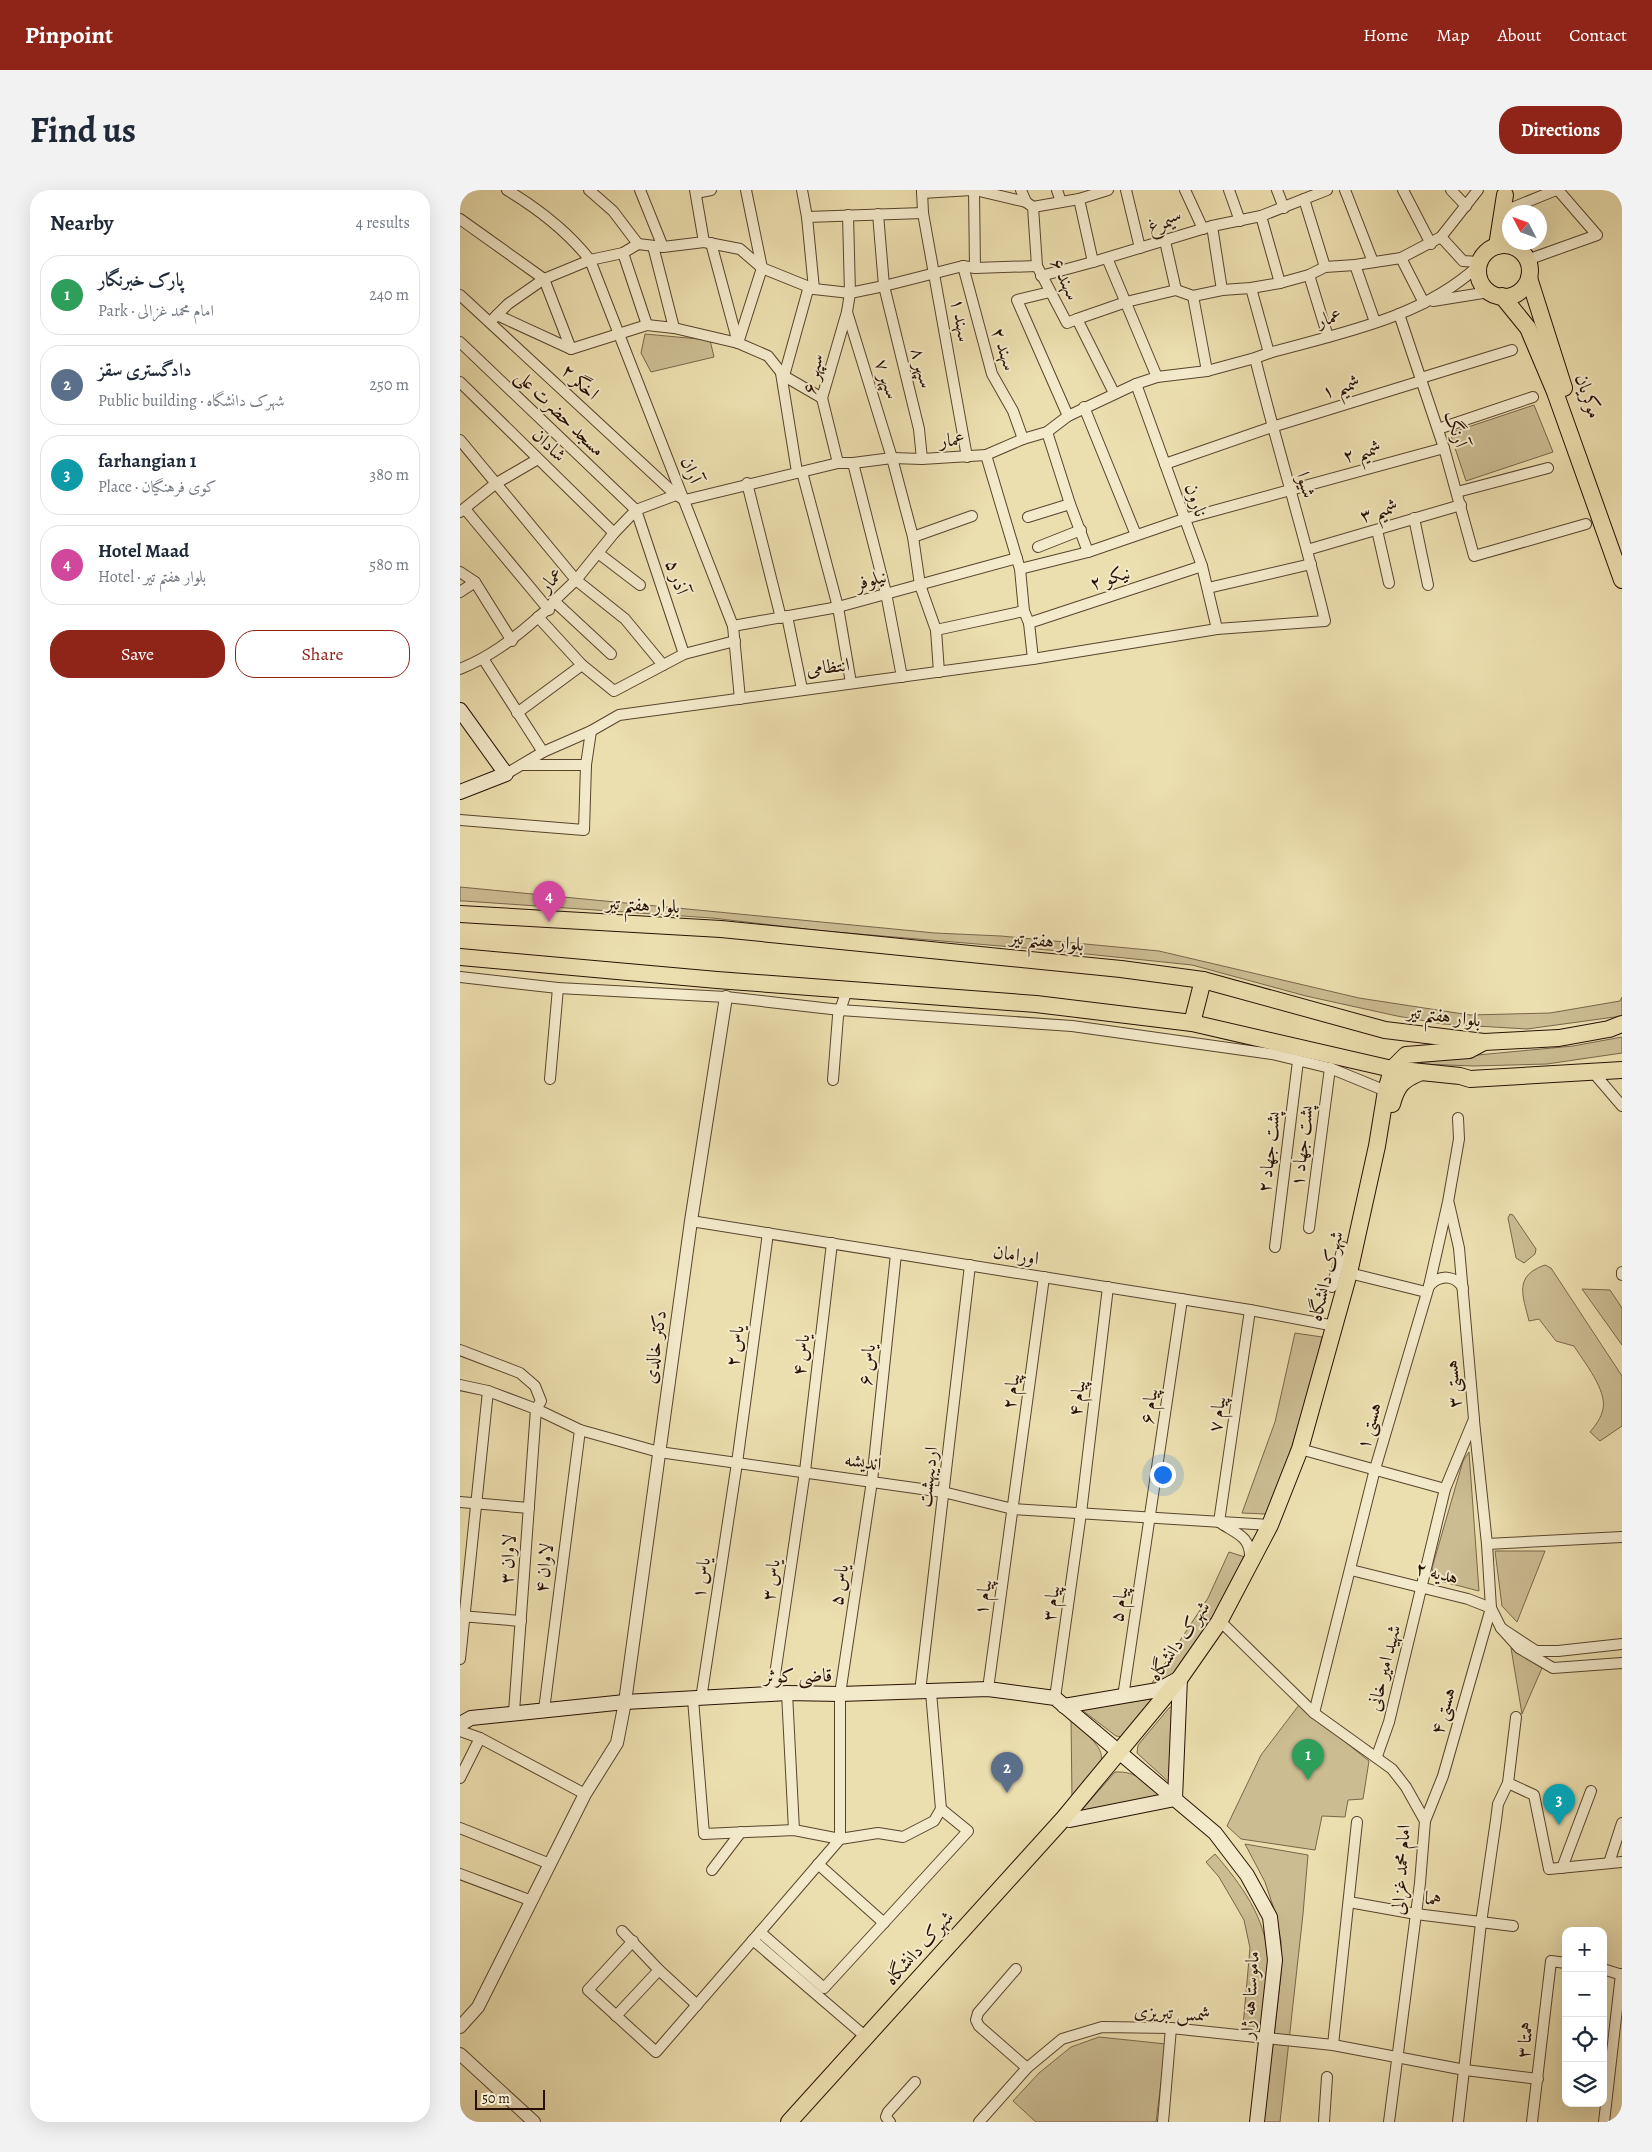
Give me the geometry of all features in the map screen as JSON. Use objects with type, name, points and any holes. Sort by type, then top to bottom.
[{"type":"main road","points":[[1497,246],[1508,202]]},
{"type":"main road","points":[[1495,294],[1518,292],[1529,278],[1523,251],[1506,245],[1497,246],[1483,255],[1479,264],[1480,280],[1528,328],[1555,392],[1622,580]]},
{"type":"main road","name":"موکریان","points":[[1529,278],[1546,338],[1622,552]]},
{"type":"main road","points":[[460,710],[506,774]]},
{"type":"main road","name":"انتظامی","points":[[461,790],[506,774]]},
{"type":"main road","name":"بلوار هفتم تیر","points":[[460,914],[721,929],[1121,968],[1202,980],[1385,1030],[1484,1042],[1560,1038],[1609,1029],[1622,1024]]},
{"type":"main road","points":[[460,957],[1036,1004],[1192,1023],[1392,1069],[1460,1076],[1470,1079],[1622,1070]]},
{"type":"main road","points":[[1192,1023],[1202,980]]},
{"type":"main road","points":[[1392,1069],[1406,1055],[1469,1050],[1484,1042]]},
{"type":"main road","name":"شهرک دانشگاه","points":[[789,2122],[1067,1819],[1180,1682],[1223,1624],[1304,1450],[1335,1326],[1352,1273],[1385,1096],[1392,1069]]},
{"type":"main road","points":[[1223,1624],[1280,1520],[1304,1450],[1352,1273],[1397,1086],[1404,1078],[1419,1073]]},
{"type":"main road","points":[[800,2122],[974,1930],[1067,1819],[1176,1799],[1180,1682],[1158,1690],[1123,1697],[1060,1702]]},
{"type":"main road","name":"قاضی کوثر","points":[[460,1724],[471,1718],[514,1712],[625,1702],[787,1693],[840,1694],[988,1689],[1060,1702]]},
{"type":"main road","points":[[1060,1702],[1123,1753]]},
{"type":"main road","name":"ماموستا هه ژار","points":[[1123,1753],[1215,1833],[1246,1875],[1270,1917],[1275,1960],[1257,2122]]},
{"type":"street","points":[[507,190],[529,204],[578,245],[590,260]]},
{"type":"street","points":[[589,190],[613,211],[638,244]]},
{"type":"street","points":[[640,190],[658,247],[674,328]]},
{"type":"street","points":[[711,190],[696,192],[708,242],[738,343]]},
{"type":"street","points":[[738,343],[762,268],[746,190]]},
{"type":"street","points":[[802,190],[807,217],[811,287],[783,375],[800,472],[838,607],[851,684]]},
{"type":"street","points":[[922,192],[974,190],[1030,205],[1079,199],[1108,190]]},
{"type":"street","points":[[974,190],[975,268]]},
{"type":"street","name":"سهند ۶","points":[[1021,190],[1030,205],[1039,271],[1067,324],[1078,319],[1114,393]]},
{"type":"street","points":[[1057,190],[1060,202]]},
{"type":"street","points":[[1126,190],[1140,248]]},
{"type":"street","points":[[1185,190],[1208,228],[1222,290]]},
{"type":"street","points":[[1229,190],[1240,221]]},
{"type":"street","points":[[1277,190],[1284,208]]},
{"type":"street","points":[[1345,190],[1373,262]]},
{"type":"street","points":[[1403,190],[1431,244]]},
{"type":"street","points":[[1451,190],[1466,206]]},
{"type":"street","points":[[1078,319],[1126,302],[1176,290],[1193,296],[1222,290],[1251,288],[1309,275],[1325,267],[1356,265],[1401,258],[1431,244],[1441,237],[1478,190]]},
{"type":"street","points":[[1508,202],[1557,190],[1597,235],[1523,251]]},
{"type":"street","name":"سیمرغ","points":[[962,266],[1039,271],[1093,262],[1208,228],[1261,216],[1324,191]]},
{"type":"street","name":"سهند ۱","points":[[922,192],[923,214],[967,457]]},
{"type":"street","points":[[1079,199],[1093,262]]},
{"type":"street","points":[[1304,199],[1325,267]]},
{"type":"street","name":"سپهر ۸","points":[[878,214],[884,286],[919,429],[922,458]]},
{"type":"street","points":[[807,217],[923,214]]},
{"type":"street","name":"سپهر ۶","points":[[838,463],[822,398],[847,312],[850,293],[848,215]]},
{"type":"street","points":[[1261,216],[1280,283]]},
{"type":"street","points":[[460,219],[544,278],[571,349]]},
{"type":"street","points":[[1441,237],[1463,261],[1479,264]]},
{"type":"street","points":[[1165,241],[1176,290]]},
{"type":"street","points":[[822,398],[783,375],[768,356],[738,343],[674,328],[647,325],[571,349],[493,318],[508,304],[544,278],[590,260],[622,253],[638,244],[658,247],[708,242],[740,249],[762,268],[811,287],[850,293],[962,266]]},
{"type":"street","points":[[622,253],[647,325]]},
{"type":"street","points":[[1107,258],[1156,377]]},
{"type":"street","points":[[1401,258],[1424,302],[1495,294]]},
{"type":"street","name":"آران","points":[[590,260],[680,497],[733,626],[740,699]]},
{"type":"street","name":"عمار","points":[[460,669],[484,660],[512,641],[551,606],[576,580],[614,532],[636,510],[680,497],[838,463],[892,458],[986,455],[1023,439],[1047,432],[1068,416],[1084,407],[1156,377],[1207,370],[1255,358],[1269,352],[1328,337],[1399,314],[1459,284],[1479,264]]},
{"type":"street","points":[[1356,265],[1375,322]]},
{"type":"street","name":"سهند ۲","points":[[962,266],[992,374],[1013,411],[1023,439]]},
{"type":"street","points":[[1309,275],[1328,337]]},
{"type":"street","points":[[1251,288],[1269,352]]},
{"type":"street","points":[[1050,292],[1017,300],[1068,416]]},
{"type":"street","name":"اخگر ۲","points":[[460,295],[493,318],[680,497]]},
{"type":"street","points":[[1193,296],[1207,370]]},
{"type":"street","name":"سپهر ۷","points":[[847,312],[892,458],[913,537],[920,585],[936,630],[940,672]]},
{"type":"street","name":"آرنگ","points":[[1399,314],[1458,492],[1474,556],[1586,524]]},
{"type":"street","name":"مسجد حضرت علی","points":[[460,342],[636,510]]},
{"type":"street","name":"شمیم ۱","points":[[1165,464],[1272,427],[1512,350]]},
{"type":"street","name":"شیوا","points":[[1255,358],[1325,621]]},
{"type":"street","name":"شادان","points":[[460,382],[614,532]]},
{"type":"street","name":"نارون","points":[[1136,384],[1202,566],[1217,629]]},
{"type":"street","points":[[1438,429],[1533,397]]},
{"type":"street","points":[[1084,407],[1136,535]]},
{"type":"street","points":[[1047,432],[1070,504],[1088,552]]},
{"type":"street","points":[[460,440],[576,580],[625,619],[660,666]]},
{"type":"street","name":"شمیم ۲","points":[[1184,519],[1444,448]]},
{"type":"street","points":[[986,455],[1020,569],[1024,611],[1029,623],[1033,659]]},
{"type":"street","points":[[538,459],[495,484],[462,511],[551,606],[611,654]]},
{"type":"street","points":[[852,463],[886,593],[902,677]]},
{"type":"street","points":[[1458,492],[1548,468]]},
{"type":"street","points":[[747,483],[802,689]]},
{"type":"street","points":[[1028,517],[1070,504]]},
{"type":"street","name":"شمیم ۳","points":[[1307,550],[1461,505]]},
{"type":"street","name":"آذر ۵","points":[[636,510],[684,654]]},
{"type":"street","points":[[913,537],[972,516]]},
{"type":"street","points":[[1414,518],[1428,585]]},
{"type":"street","points":[[1020,569],[1088,552],[1184,519]]},
{"type":"street","points":[[1038,546],[1081,530]]},
{"type":"street","points":[[1377,530],[1389,583]]},
{"type":"street","points":[[598,553],[640,585]]},
{"type":"street","name":"نیلوفر","points":[[733,626],[838,607],[1017,558]]},
{"type":"street","points":[[1208,588],[1311,564]]},
{"type":"street","name":"نیکو ۲","points":[[1029,623],[1202,566]]},
{"type":"street","points":[[460,572],[475,582],[512,641]]},
{"type":"street","points":[[460,592],[475,582]]},
{"type":"street","points":[[936,630],[1024,611]]},
{"type":"street","points":[[538,617],[582,665],[614,691],[684,654],[735,641]]},
{"type":"street","name":"انتظامی","points":[[506,774],[543,752],[590,731],[619,715],[1033,659],[1217,629],[1325,621]]},
{"type":"street","points":[[484,660],[543,752]]},
{"type":"street","points":[[517,713],[582,665]]},
{"type":"street","points":[[460,820],[584,830],[586,764],[590,731]]},
{"type":"street","points":[[522,766],[586,764]]},
{"type":"street","points":[[460,978],[558,988],[726,997],[840,1010],[1072,1026],[1272,1054],[1330,1068],[1385,1096]]},
{"type":"street","points":[[550,1079],[558,988]]},
{"type":"street","points":[[833,1080],[838,1016],[847,990]]},
{"type":"street","name":"دکتر خالدی","points":[[460,2027],[478,2007],[585,1794],[617,1743],[625,1702],[691,1221],[726,997]]},
{"type":"street","name":"پشت جهاد ۲","points":[[1275,1247],[1298,1061]]},
{"type":"street","name":"پشت جهاد ۱","points":[[1309,1228],[1330,1068]]},
{"type":"street","points":[[1592,1071],[1622,1106]]},
{"type":"street","name":"هستی ۱","points":[[1314,1713],[1375,1469],[1428,1289],[1448,1202],[1459,1139],[1458,1118]]},
{"type":"street","name":"هستی ۳","points":[[1422,1588],[1445,1488],[1474,1419],[1459,1248],[1448,1202]]},
{"type":"street","name":"اورامان","points":[[691,1221],[1250,1310],[1335,1326]]},
{"type":"street","name":"یاس ۲","points":[[737,1463],[768,1233]]},
{"type":"street","name":"یاس ۴","points":[[805,1471],[832,1243]]},
{"type":"street","points":[[1332,1287],[1343,1247]]},
{"type":"street","name":"یاس ۶","points":[[872,1481],[896,1254]]},
{"type":"street","name":"اردیبهشت","points":[[941,1809],[926,1692],[944,1492],[970,1265]]},
{"type":"street","points":[[1352,1273],[1428,1289],[1437,1279],[1446,1277],[1458,1282],[1463,1288]]},
{"type":"street","name":"پیام ۲","points":[[1013,1509],[1044,1277]]},
{"type":"street","name":"پیام ۴","points":[[1081,1513],[1108,1287]]},
{"type":"street","name":"پیام ۶","points":[[1151,1517],[1182,1299]]},
{"type":"street","name":"پیام ۷","points":[[1219,1522],[1250,1310]]},
{"type":"street","name":"لاوان ۳","points":[[460,1350],[520,1373],[536,1386],[541,1401],[536,1409],[514,1712]]},
{"type":"street","name":"اندیشه","points":[[460,1385],[488,1391],[536,1409],[580,1430],[659,1452],[944,1492],[1013,1509],[1270,1525]]},
{"type":"street","points":[[460,1659],[462,1616],[488,1391]]},
{"type":"street","points":[[1474,1419],[1487,1544],[1491,1608],[1501,1628],[1519,1648],[1553,1668],[1622,1663]]},
{"type":"street","name":"لاوان ۴","points":[[544,1710],[580,1430]]},
{"type":"street","points":[[1304,1450],[1445,1488]]},
{"type":"street","name":"یاس ۱","points":[[737,1463],[697,1699],[704,1834],[741,1832]]},
{"type":"street","name":"یاس ۳","points":[[772,1695],[805,1471]]},
{"type":"street","name":"یاس ۵","points":[[840,1839],[840,1694],[872,1481]]},
{"type":"street","points":[[460,1502],[529,1508]]},
{"type":"street","name":"پیام ۱","points":[[988,1689],[1013,1509]]},
{"type":"street","name":"پیام ۳","points":[[1060,1702],[1081,1513]]},
{"type":"street","name":"پیام ۵","points":[[1123,1697],[1151,1517]]},
{"type":"street","points":[[1219,1522],[1247,1540],[1250,1547],[1250,1564]]},
{"type":"street","points":[[1487,1544],[1622,1537]]},
{"type":"street","name":"هدیه ۲","points":[[1351,1570],[1468,1599],[1491,1608]]},
{"type":"street","name":"شهید امیر خانی","points":[[1377,1756],[1389,1722],[1422,1588]]},
{"type":"street","name":"هستی ۴","points":[[1425,1821],[1443,1776],[1491,1608]]},
{"type":"street","points":[[462,1616],[521,1621]]},
{"type":"street","name":"امام محمد غزالی","points":[[1223,1624],[1314,1713],[1377,1756],[1392,1769],[1406,1787],[1425,1821],[1416,1914],[1389,2122]]},
{"type":"street","points":[[1501,1628],[1536,1651],[1558,1651],[1622,1644]]},
{"type":"street","points":[[787,1693],[794,1830]]},
{"type":"street","points":[[1458,2122],[1481,1923],[1498,1804],[1508,1783],[1516,1717]]},
{"type":"street","points":[[460,1731],[480,1738],[585,1794]]},
{"type":"street","points":[[460,1778],[480,1738]]},
{"type":"street","points":[[1508,1783],[1534,1795],[1549,1869],[1622,1862]]},
{"type":"street","points":[[1562,1868],[1591,1791]]},
{"type":"street","points":[[712,1870],[741,1832],[794,1830],[840,1839],[878,1833],[903,1837],[934,1820],[941,1809],[968,1832],[824,1988],[760,1932]]},
{"type":"street","points":[[1333,2045],[1357,1822]]},
{"type":"street","points":[[1609,1863],[1622,1823]]},
{"type":"street","points":[[460,1828],[550,1864]]},
{"type":"street","points":[[632,1942],[588,1990],[656,2052],[840,1839]]},
{"type":"street","points":[[818,1864],[884,1923]]},
{"type":"street","points":[[460,1874],[532,1901]]},
{"type":"street","name":"هما","points":[[1349,1902],[1416,1914],[1513,1926]]},
{"type":"street","points":[[622,1931],[659,1970],[697,2004]]},
{"type":"street","points":[[753,1940],[866,2037]]},
{"type":"street","name":"همتا ۳","points":[[1532,2122],[1551,1961],[1562,1962]]},
{"type":"street","points":[[1016,1969],[978,2013],[976,2020],[979,2026],[1027,2068]]},
{"type":"street","points":[[616,2016],[659,1970]]},
{"type":"street","points":[[1604,2122],[1621,1974],[1607,1971]]},
{"type":"street","name":"شمس تبریزی","points":[[979,2122],[1027,2068],[1062,2039],[1102,2027],[1171,2028],[1333,2045],[1398,2059],[1538,2080]]},
{"type":"street","points":[[1163,2122],[1171,2028]]},
{"type":"street","points":[[460,2054],[534,2122]]},
{"type":"street","points":[[1324,2122],[1326,2077]]},
{"type":"street","points":[[890,2122],[886,2117],[888,2112],[915,2082]]},
{"type":"shaded area","points":[[645,334],[710,340],[714,357],[651,372],[641,353]]},
{"type":"shaded area","points":[[1534,405],[1553,452],[1466,481],[1450,433]]},
{"type":"shaded area","points":[[460,887],[935,933],[1001,936],[1159,951],[1359,998],[1470,1015],[1550,1013],[1620,1001],[1622,997],[1622,1016],[1527,1029],[1443,1024],[1306,996],[1192,965],[1048,950],[823,931],[712,918],[460,901]]},
{"type":"shaded area","points":[[1622,1037],[1622,1053],[1547,1064],[1474,1066],[1421,1064],[1425,1060],[1573,1046]]},
{"type":"shaded area","points":[[1510,1214],[1513,1215],[1536,1249],[1535,1254],[1524,1263],[1516,1258],[1508,1218]]},
{"type":"shaded area","points":[[1545,1265],[1551,1268],[1622,1376],[1622,1426],[1600,1441],[1590,1432],[1598,1421],[1603,1409],[1602,1393],[1594,1376],[1574,1346],[1556,1341],[1539,1319],[1529,1321],[1523,1295],[1524,1281],[1528,1275]]},
{"type":"shaded area","points":[[1582,1289],[1610,1290],[1622,1308],[1622,1345]]},
{"type":"shaded area","points":[[1295,1333],[1322,1337],[1305,1405],[1291,1449],[1266,1514],[1242,1513],[1275,1422]]},
{"type":"shaded area","points":[[1469,1452],[1479,1591],[1436,1580],[1432,1568],[1463,1461]]},
{"type":"shaded area","points":[[1495,1551],[1545,1551],[1517,1622],[1502,1606]]},
{"type":"shaded area","points":[[1229,1552],[1245,1557],[1214,1616],[1173,1679],[1150,1686],[1208,1598]]},
{"type":"shaded area","points":[[1511,1648],[1542,1668],[1522,1714]]},
{"type":"shaded area","points":[[1155,1698],[1123,1737],[1116,1736],[1082,1710]]},
{"type":"shaded area","points":[[1176,1704],[1172,1785],[1137,1753],[1138,1745],[1169,1708]]},
{"type":"shaded area","points":[[1299,1705],[1369,1761],[1363,1799],[1348,1800],[1345,1817],[1322,1816],[1315,1850],[1241,1839],[1227,1826],[1261,1755]]},
{"type":"shaded area","points":[[1071,1718],[1094,1742],[1102,1758],[1094,1775],[1072,1800]]},
{"type":"shaded area","points":[[1115,1772],[1129,1773],[1141,1778],[1161,1796],[1080,1812]]},
{"type":"shaded area","points":[[1245,1844],[1308,1855],[1280,2122],[1264,2122],[1281,1974],[1281,1941],[1275,1912],[1265,1882]]},
{"type":"shaded area","points":[[1215,1854],[1243,1890],[1263,1930],[1268,1968],[1262,2028],[1243,2026],[1250,1948],[1244,1920],[1219,1877],[1206,1862]]},
{"type":"shaded area","points":[[1099,2037],[1166,2044],[1156,2122],[1036,2122],[1013,2101],[1039,2073],[1071,2047]]},
{"type":"place","name":"Hotel Maad","points":[[549,922]]},
{"type":"place","name":"پارک خبرنگار","points":[[1308,1780]]},
{"type":"place","name":"دادگستری سقز","points":[[1007,1793]]},
{"type":"place","name":"farhangian 1","points":[[1559,1825]]}]
